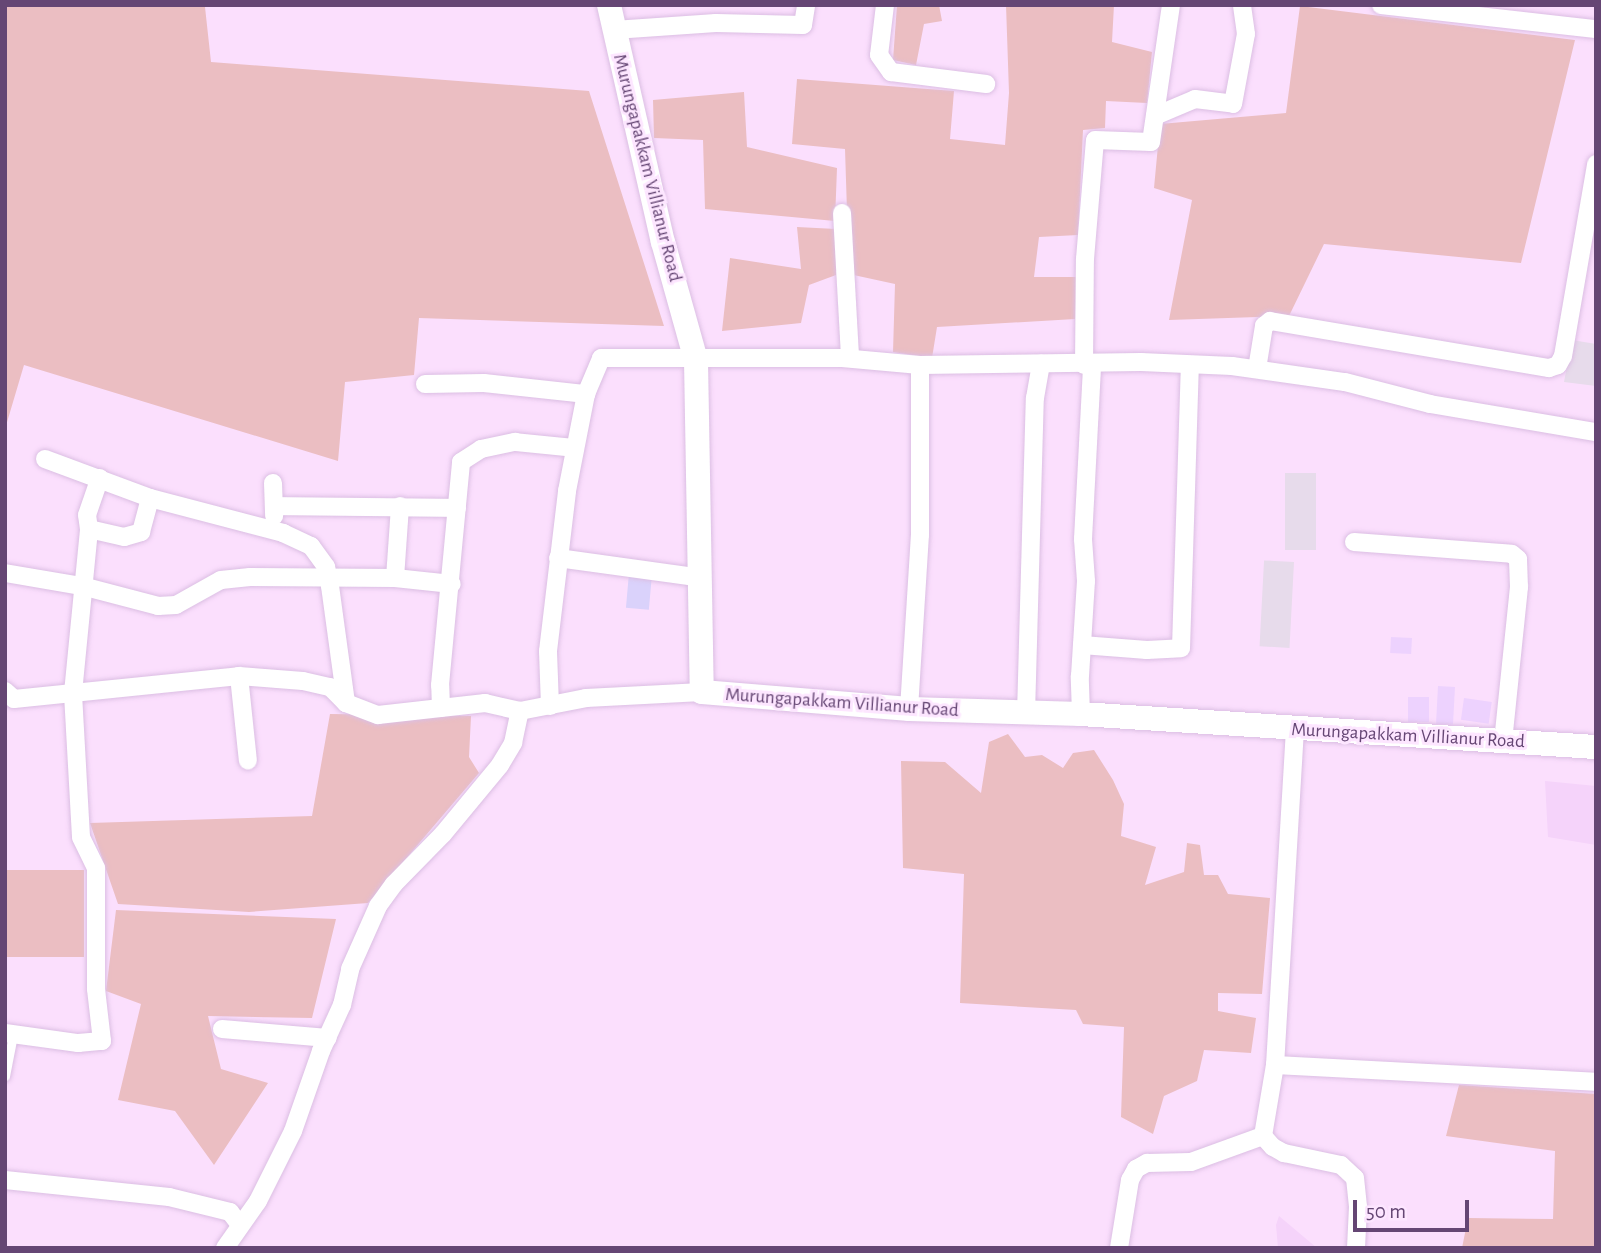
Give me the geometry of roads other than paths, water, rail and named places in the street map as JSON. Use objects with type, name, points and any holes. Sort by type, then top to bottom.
[{"type":"main road","name":"Murungapakkam Villianur Road","points":[[608,5],[663,242],[696,360],[702,692],[909,709],[1081,714],[1596,747]]},
{"type":"street","points":[[614,30],[716,23],[803,25],[806,5]]},
{"type":"street","points":[[885,5],[879,55],[891,72],[986,84]]},
{"type":"street","points":[[1081,714],[1088,365],[1085,259],[1095,141],[1151,142],[1171,5]]},
{"type":"street","points":[[1155,116],[1195,99],[1233,104],[1246,34],[1242,6],[1228,5]]},
{"type":"street","points":[[1381,5],[1596,29]]},
{"type":"street","points":[[1257,369],[1264,326],[1270,321],[1549,368],[1558,365],[1563,356],[1596,164]]},
{"type":"street","points":[[842,213],[850,358]]},
{"type":"street","points":[[550,706],[548,651],[558,558],[586,394],[601,358],[850,358],[920,365],[1088,365],[1141,362],[1257,369],[1345,382],[1430,404],[1596,432]]},
{"type":"street","points":[[1026,714],[1034,398],[1041,364]]},
{"type":"street","points":[[909,709],[920,535],[920,365]]},
{"type":"street","points":[[1082,645],[1147,650],[1181,648],[1190,366]]},
{"type":"street","points":[[425,384],[497,384],[586,394]]},
{"type":"street","points":[[441,708],[440,685],[452,584],[461,462],[481,449],[515,442],[575,449]]},
{"type":"street","points":[[45,459],[150,498],[273,530],[311,546],[326,567],[346,703]]},
{"type":"street","points":[[9,1034],[78,1043],[102,1041],[96,967],[96,868],[81,837],[74,692],[89,529],[87,515],[100,478]]},
{"type":"street","points":[[273,483],[273,530]]},
{"type":"street","points":[[89,529],[124,537],[141,531],[150,498]]},
{"type":"street","points":[[275,506],[457,508]]},
{"type":"street","points":[[395,578],[400,506]]},
{"type":"street","points":[[1354,542],[1512,554],[1518,559],[1519,587],[1503,742]]},
{"type":"street","points":[[558,558],[702,578]]},
{"type":"street","points":[[5,573],[82,586],[158,606],[176,605],[221,580],[395,578],[452,584]]},
{"type":"street","points":[[8,697],[239,676],[303,681],[330,687],[346,703],[377,715],[485,703],[520,711],[586,698],[702,692]]},
{"type":"street","points":[[239,676],[248,761]]},
{"type":"street","points":[[225,1248],[258,1201],[293,1131],[342,1005],[350,969],[378,906],[394,884],[443,834],[500,765],[513,743],[520,711]]},
{"type":"street","points":[[1263,1136],[1275,1065],[1295,729]]},
{"type":"street","points":[[222,1029],[328,1038]]},
{"type":"street","points":[[1275,1065],[1596,1082]]},
{"type":"street","points":[[1119,1248],[1130,1180],[1136,1169],[1147,1163],[1191,1162],[1263,1136]]},
{"type":"street","points":[[1263,1136],[1273,1147],[1284,1153],[1341,1165],[1354,1178],[1358,1207],[1356,1248]]},
{"type":"street","points":[[5,1180],[179,1199],[230,1212],[240,1226]]},
{"type":"lane","points":[[5,1076],[9,1034]]}]
